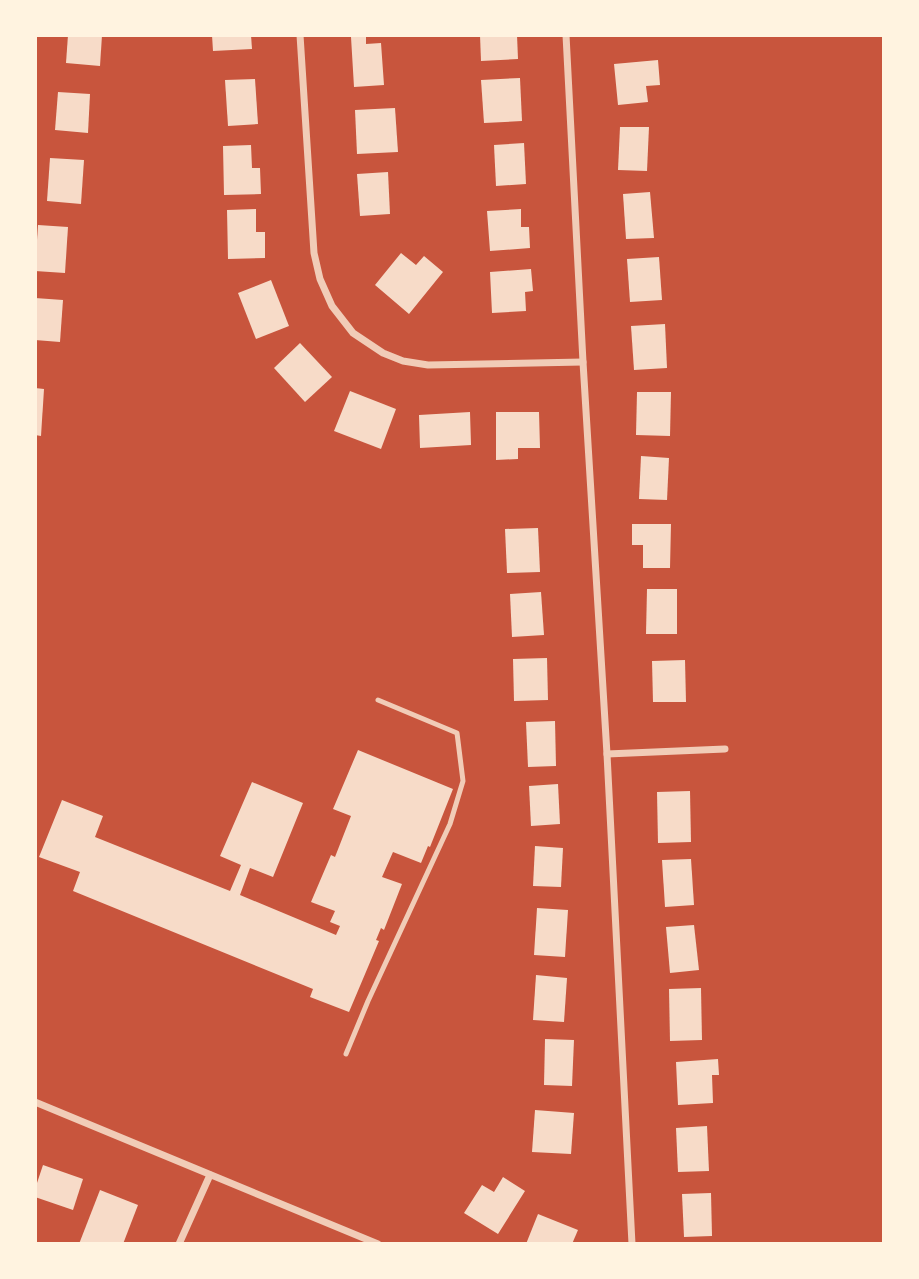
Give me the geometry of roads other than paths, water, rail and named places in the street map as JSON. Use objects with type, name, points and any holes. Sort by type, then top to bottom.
[{"type":"street","points":[[300,35],[314,253],[320,279],[332,306],[353,333],[383,353],[428,365],[583,362]]},
{"type":"street","points":[[566,35],[632,1244]]},
{"type":"street","points":[[607,754],[725,749]]},
{"type":"street","points":[[35,1102],[378,1244]]},
{"type":"street","points":[[179,1244],[210,1175]]},
{"type":"lane","points":[[346,1054],[450,824],[463,781],[457,733],[378,700]]}]
